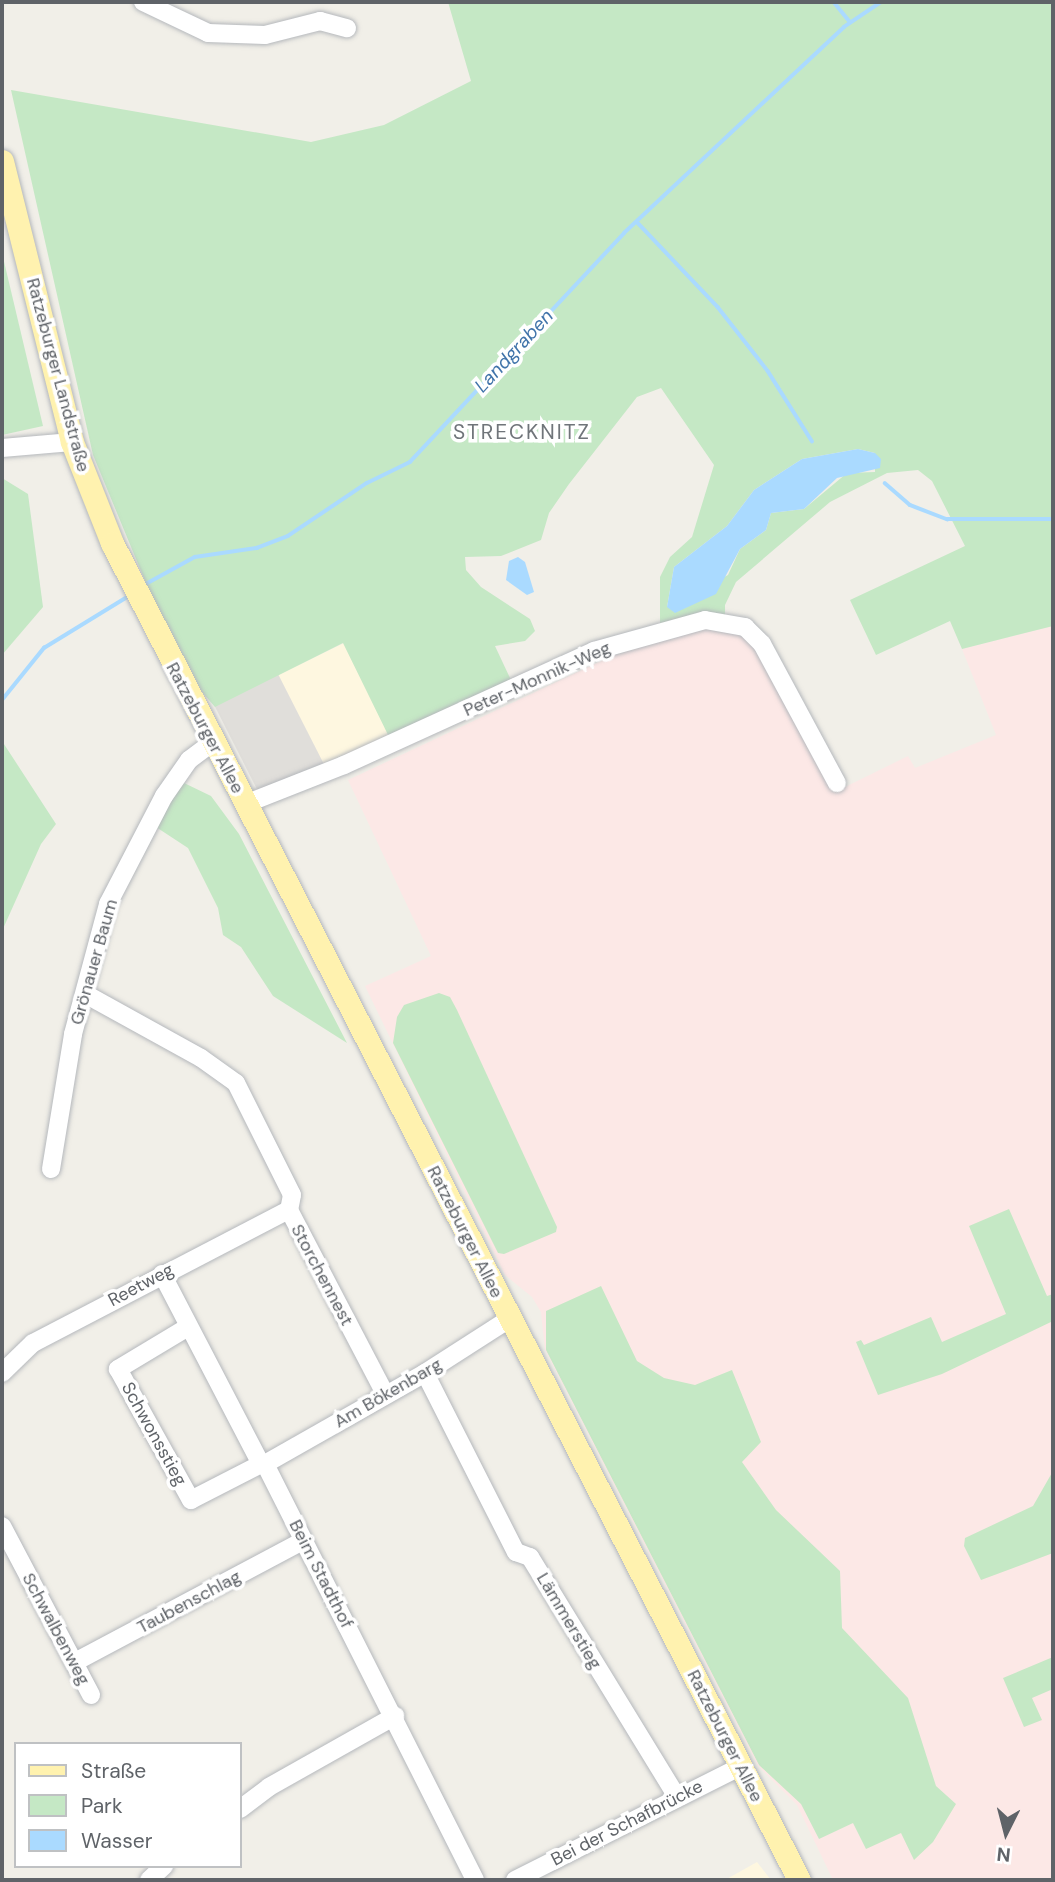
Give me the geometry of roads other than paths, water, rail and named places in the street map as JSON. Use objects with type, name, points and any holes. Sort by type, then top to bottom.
[{"type":"main road","name":"Ratzeburger Landstraße","points":[[2,161],[72,442],[131,583]]},
{"type":"main road","name":"Ratzeburger Allee","points":[[131,583],[799,1880]]},
{"type":"street","points":[[144,2],[208,33],[265,35],[320,21],[347,28]]},
{"type":"street","points":[[2,448],[72,442]]},
{"type":"street","name":"Peter-Monnik-Weg","points":[[245,804],[344,765],[594,651],[705,620],[745,627],[762,644],[837,783]]},
{"type":"street","name":"Grönauer Baum","points":[[51,1169],[73,1034],[87,995],[107,904],[128,863],[189,761],[213,742]]},
{"type":"street","name":"Storchennest","points":[[87,995],[236,1083],[292,1195],[289,1210],[384,1394]]},
{"type":"street","name":"Reetweg","points":[[2,1373],[33,1343],[289,1210]]},
{"type":"street","name":"Beim Stadthof","points":[[162,1274],[395,1716],[475,1880]]},
{"type":"street","name":"Am Bökenbarg","points":[[263,1464],[425,1373],[509,1319]]},
{"type":"street","name":"Schwonsstieg","points":[[188,1327],[118,1369],[191,1500],[263,1464]]},
{"type":"street","name":"Lämmerstieg","points":[[425,1373],[516,1552],[530,1557],[677,1797]]},
{"type":"street","name":"Schwalbenweg","points":[[2,1526],[91,1695]]},
{"type":"street","name":"Taubenschlag","points":[[75,1662],[303,1541]]},
{"type":"street","points":[[242,1807],[269,1787],[395,1716]]},
{"type":"street","name":"Bei der Schafbrücke","points":[[515,1880],[740,1767]]},
{"type":"street","points":[[149,1880],[162,1868]]},
{"type":"water","points":[[858,449],[875,453],[881,459],[880,468],[837,478],[804,509],[771,513],[766,530],[740,549],[716,594],[675,613],[667,607],[674,567],[727,526],[754,490],[802,459]]},
{"type":"water","points":[[518,557],[525,562],[534,592],[527,595],[506,580],[509,561]]},
{"type":"waterway","points":[[834,2],[850,22]]},
{"type":"waterway","name":"Landgraben","points":[[144,585],[195,557],[257,548],[288,536],[367,483],[410,462],[624,233],[844,27],[881,2]]},
{"type":"waterway","points":[[638,223],[718,307],[768,371],[812,441]]},
{"type":"waterway","points":[[885,483],[910,505],[947,519],[1053,519]]},
{"type":"waterway","name":"Landgraben","points":[[2,700],[44,648],[129,596]]},
{"type":"district","name":"STRECKNITZ","points":[[522,432]]}]
